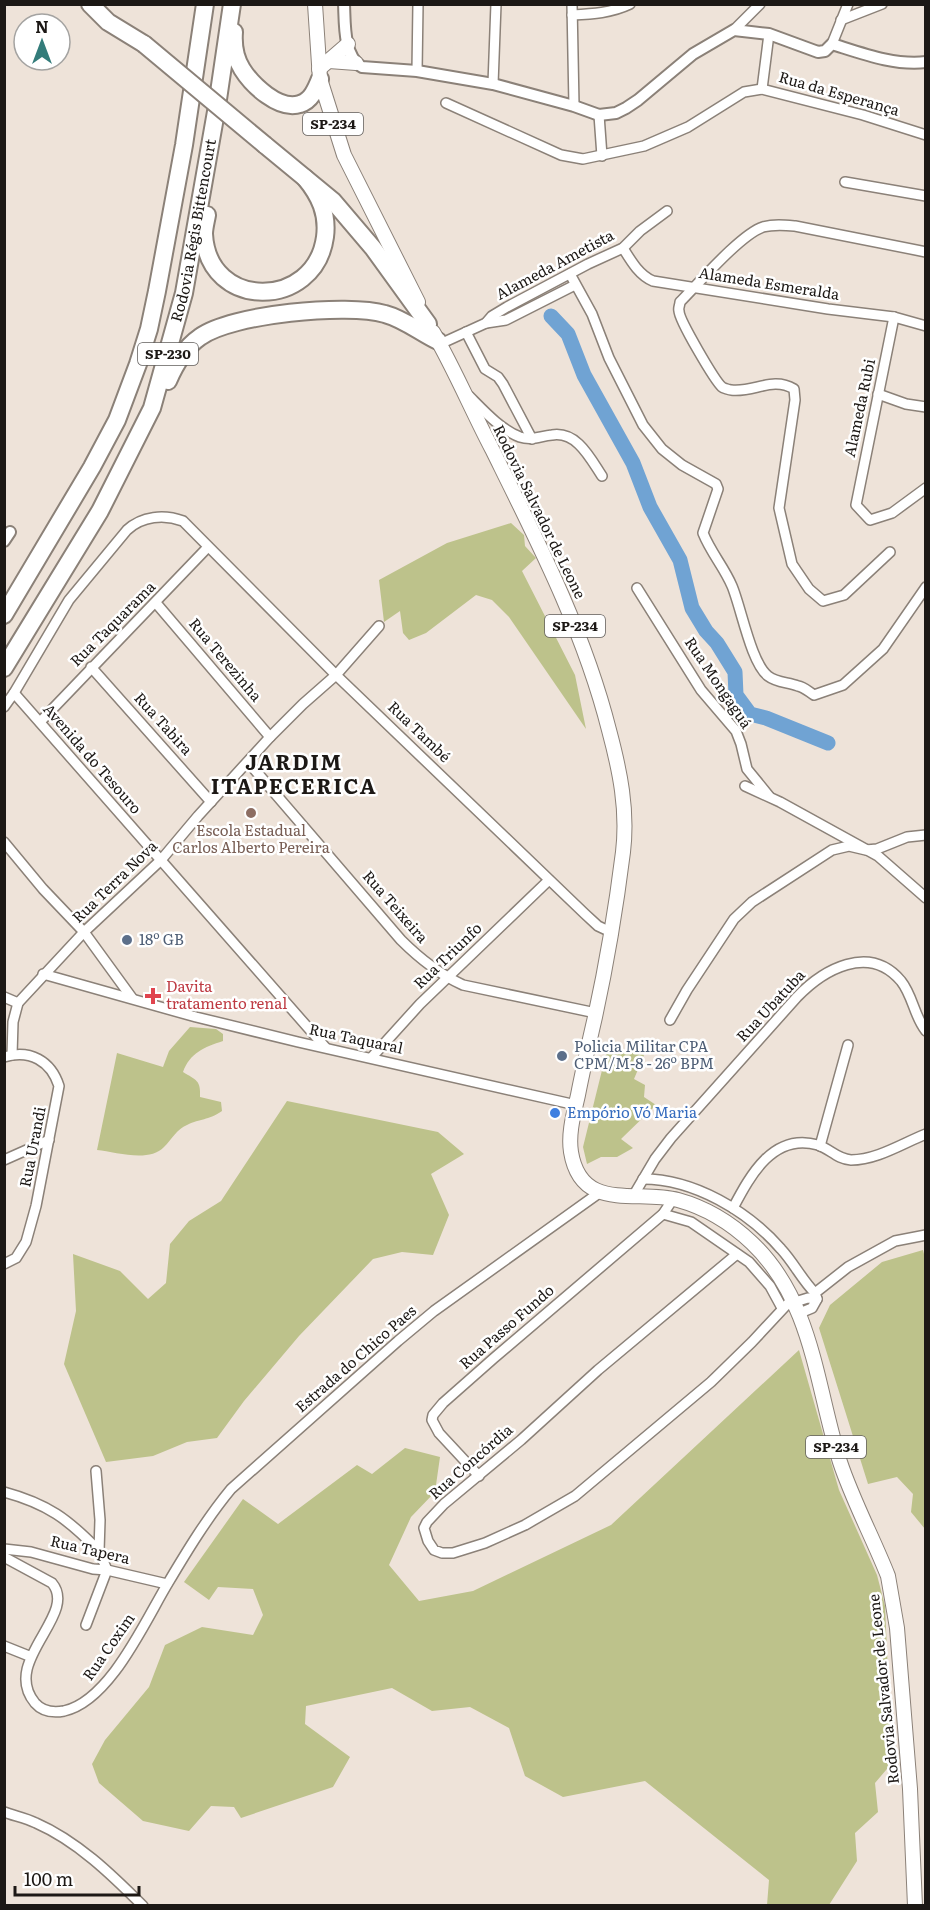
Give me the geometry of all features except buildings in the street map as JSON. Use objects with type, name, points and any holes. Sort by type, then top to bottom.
[{"type":"highway","points":[[90,4],[108,22],[139,41]]},
{"type":"highway","points":[[102,4],[139,41],[333,201],[373,248],[428,324]]},
{"type":"highway","points":[[187,118],[184,89],[189,39],[196,4]]},
{"type":"highway","name":"Rodovia Régis Bittencourt","points":[[4,615],[11,593],[92,467],[117,420],[131,385],[151,320],[205,4]]},
{"type":"highway","name":"Rodovia Régis Bittencourt","points":[[4,668],[100,511],[152,408],[184,293],[217,106],[232,4]]},
{"type":"highway","points":[[238,4],[234,38],[237,59],[250,79],[264,92],[286,104],[301,104],[313,94],[322,70]]},
{"type":"highway","points":[[217,106],[204,234],[212,262],[233,286],[253,292],[277,290],[297,282],[317,262],[322,251],[326,219],[322,205],[305,178]]},
{"type":"highway","points":[[152,408],[189,346],[212,330],[240,320],[331,310],[361,310],[394,317],[439,343]]},
{"type":"main road","name":"Rodovia Salvador de Leone","points":[[315,4],[322,70],[347,161],[548,561],[602,701],[624,800],[626,825],[613,933],[576,1105],[570,1151],[576,1169],[584,1182],[599,1193],[632,1198],[673,1199],[709,1210],[750,1241],[775,1269],[792,1305],[841,1464],[891,1587],[897,1628],[910,1790],[915,1905]]},
{"type":"main road","points":[[322,70],[348,44]]},
{"type":"main road","points":[[322,70],[356,63]]},
{"type":"street","points":[[344,4],[348,44],[356,63],[370,68],[417,71],[493,84],[599,115],[616,112],[638,100],[693,54],[734,30],[760,4]]},
{"type":"street","points":[[417,71],[418,4]]},
{"type":"street","points":[[493,84],[496,4]]},
{"type":"street","points":[[574,106],[572,10],[596,14],[616,10],[630,4]]},
{"type":"street","points":[[734,30],[769,34],[818,52],[825,51],[832,44],[848,4]]},
{"type":"street","points":[[841,20],[882,4]]},
{"type":"street","points":[[762,89],[769,34]]},
{"type":"street","points":[[832,44],[904,62],[926,62]]},
{"type":"street","name":"Rua da Esperança","points":[[446,103],[561,155],[583,159],[644,146],[688,126],[744,92],[762,89],[863,115],[926,135]]},
{"type":"street","points":[[599,115],[602,156]]},
{"type":"street","points":[[845,182],[926,196]]},
{"type":"street","name":"Alameda Ametista","points":[[486,323],[498,312],[588,264],[623,249],[640,231],[667,211]]},
{"type":"street","points":[[890,552],[844,595],[823,601],[809,590],[792,564],[779,508],[795,400],[794,389],[785,383],[739,390],[723,387],[701,355],[678,311],[680,302],[745,237],[765,226],[795,226],[926,252]]},
{"type":"street","name":"Alameda Esmeralda","points":[[623,249],[635,267],[647,279],[661,283],[894,317],[926,326]]},
{"type":"street","points":[[570,274],[592,314],[609,358],[643,425],[662,449],[675,460],[716,484],[718,489],[704,533],[733,588],[748,638],[767,675],[780,682],[800,686],[814,695],[843,685],[883,649],[926,587]]},
{"type":"street","name":"Alameda Ametista","points":[[439,343],[486,323],[506,320],[575,285]]},
{"type":"street","name":"Alameda Rubi","points":[[894,317],[856,506],[870,520],[892,513],[926,488]]},
{"type":"street","points":[[466,332],[485,369],[498,377],[503,384],[532,439]]},
{"type":"street","points":[[461,388],[508,430],[520,437],[532,439],[554,434],[575,440],[602,476]]},
{"type":"street","points":[[878,394],[906,404],[926,407]]},
{"type":"street","name":"Rua També","points":[[4,707],[69,600],[131,526],[161,517],[183,521],[336,675],[598,926],[613,933]]},
{"type":"street","name":"Rua Taquarama","points":[[40,722],[208,547]]},
{"type":"street","name":"Rua Mongaguá","points":[[637,588],[694,680],[736,731],[747,769],[769,796]]},
{"type":"street","name":"Rua Terezinha","points":[[156,603],[270,737]]},
{"type":"street","name":"Rua Terra Nova","points":[[43,974],[161,860],[270,737],[336,675],[379,627]]},
{"type":"street","name":"Rua Tabira","points":[[91,667],[211,802]]},
{"type":"street","name":"Avenida do Tesouro","points":[[14,693],[325,1047]]},
{"type":"street","name":"Rua Teixeira","points":[[248,762],[402,940],[422,960],[447,978],[479,990],[596,1013]]},
{"type":"street","name":"Rua Mongaguá","points":[[745,786],[769,796],[883,860],[926,898]]},
{"type":"street","points":[[670,1020],[687,990],[740,912],[832,850],[849,846],[866,850],[885,846],[907,837],[926,836]]},
{"type":"street","points":[[4,842],[42,889],[84,932],[132,998]]},
{"type":"street","name":"Rua Triunfo","points":[[372,1057],[400,1024],[549,879]]},
{"type":"street","name":"Rua Ubatuba","points":[[632,1198],[671,1138],[807,986],[830,970],[850,963],[861,963],[885,969],[901,982],[926,1031]]},
{"type":"street","points":[[8,1056],[18,1003],[43,974]]},
{"type":"street","name":"Rua Taquaral","points":[[43,974],[196,1017],[576,1105]]},
{"type":"street","points":[[4,997],[18,1003]]},
{"type":"street","points":[[820,1146],[848,1045]]},
{"type":"street","name":"Rua Urandi","points":[[4,1264],[16,1258],[27,1242],[59,1086],[56,1076],[38,1059],[28,1054],[8,1056]]},
{"type":"street","points":[[733,1208],[757,1169],[770,1154],[790,1145],[806,1143],[820,1146],[840,1158],[855,1160],[926,1134]]},
{"type":"street","points":[[4,1160],[49,1140]]},
{"type":"street","points":[[643,1179],[658,1179],[681,1185],[733,1208],[770,1237],[786,1254],[816,1296]]},
{"type":"street","name":"Estrada do Chico Paes","points":[[167,1584],[220,1502],[231,1489],[434,1311],[599,1193]]},
{"type":"street","name":"Rua Passo Fundo","points":[[478,1476],[439,1432],[432,1420],[433,1415],[443,1402],[663,1214],[673,1199]]},
{"type":"street","points":[[663,1214],[691,1222],[759,1272],[792,1305],[812,1308],[816,1296],[848,1267],[895,1241],[926,1235]]},
{"type":"street","name":"Rua Concórdia","points":[[737,1254],[598,1370],[444,1504],[424,1528],[434,1550],[453,1553],[485,1543],[525,1525],[575,1496],[711,1382],[792,1305]]},
{"type":"street","points":[[96,1471],[100,1520],[99,1551]]},
{"type":"street","points":[[4,1492],[35,1502],[61,1516],[99,1551],[107,1570],[86,1625]]},
{"type":"street","name":"Rua Tapera","points":[[4,1549],[31,1552],[93,1569],[107,1570],[167,1584]]},
{"type":"street","name":"Rua Coxim","points":[[4,1557],[42,1577],[57,1589],[57,1604],[26,1664],[28,1692],[34,1703],[50,1712],[77,1707],[107,1683],[167,1584]]},
{"type":"street","points":[[4,1646],[29,1656]]},
{"type":"street","points":[[4,1812],[35,1822],[80,1849],[143,1905]]},
{"type":"green space","points":[[511,523],[524,535],[525,546],[536,558],[522,571],[575,675],[586,729],[509,617],[492,600],[476,595],[426,633],[409,640],[403,633],[400,611],[384,622],[379,580],[447,543]]},
{"type":"green space","points":[[190,1027],[216,1029],[223,1034],[223,1041],[194,1055],[183,1072],[197,1081],[200,1087],[200,1097],[221,1102],[222,1111],[183,1127],[158,1152],[141,1156],[97,1150],[117,1053],[163,1067],[169,1051]]},
{"type":"green space","points":[[608,1046],[644,1055],[634,1079],[645,1085],[644,1097],[656,1105],[621,1139],[633,1148],[617,1157],[601,1157],[587,1164],[583,1147]]},
{"type":"green space","points":[[287,1101],[438,1132],[464,1154],[431,1174],[449,1215],[433,1255],[402,1252],[373,1259],[299,1336],[244,1401],[217,1438],[187,1442],[153,1456],[106,1462],[64,1364],[76,1311],[73,1254],[120,1271],[148,1299],[166,1283],[170,1244],[189,1221],[221,1201]]},
{"type":"green space","points":[[923,1250],[926,1262],[925,1529],[911,1512],[913,1494],[897,1477],[868,1484],[819,1328],[830,1305],[882,1262]]},
{"type":"green space","points":[[799,1350],[839,1490],[877,1575],[885,1606],[892,1763],[875,1783],[878,1812],[855,1833],[857,1861],[829,1905],[767,1905],[769,1880],[645,1781],[563,1797],[525,1776],[509,1728],[470,1707],[432,1711],[392,1688],[306,1706],[305,1724],[350,1757],[333,1787],[241,1818],[234,1807],[211,1806],[189,1831],[143,1821],[99,1783],[92,1764],[105,1740],[149,1687],[165,1645],[202,1627],[253,1635],[263,1615],[253,1589],[218,1587],[209,1600],[184,1582],[243,1499],[278,1524],[357,1465],[372,1474],[405,1448],[440,1457],[435,1492],[411,1517],[389,1565],[419,1601],[473,1591],[611,1525]]},
{"type":"waterway","points":[[551,316],[568,334],[584,375],[633,463],[650,507],[680,560],[692,608],[735,672],[736,695],[750,714],[766,718],[828,743]]},
{"type":"place","name":"Escola Estadual Carlos Alberto Pereira","points":[[251,813]]},
{"type":"place","name":"18º GB","points":[[127,940]]},
{"type":"place","name":"Davita tratamento renal","points":[[153,996]]},
{"type":"place","name":"Policia Militar CPA CPM/M-8 - 26º BPM","points":[[562,1056]]},
{"type":"place","name":"Empório Vó Maria","points":[[555,1113]]},
{"type":"district","name":"JARDIM ITAPECERICA","points":[[294,775]]}]
